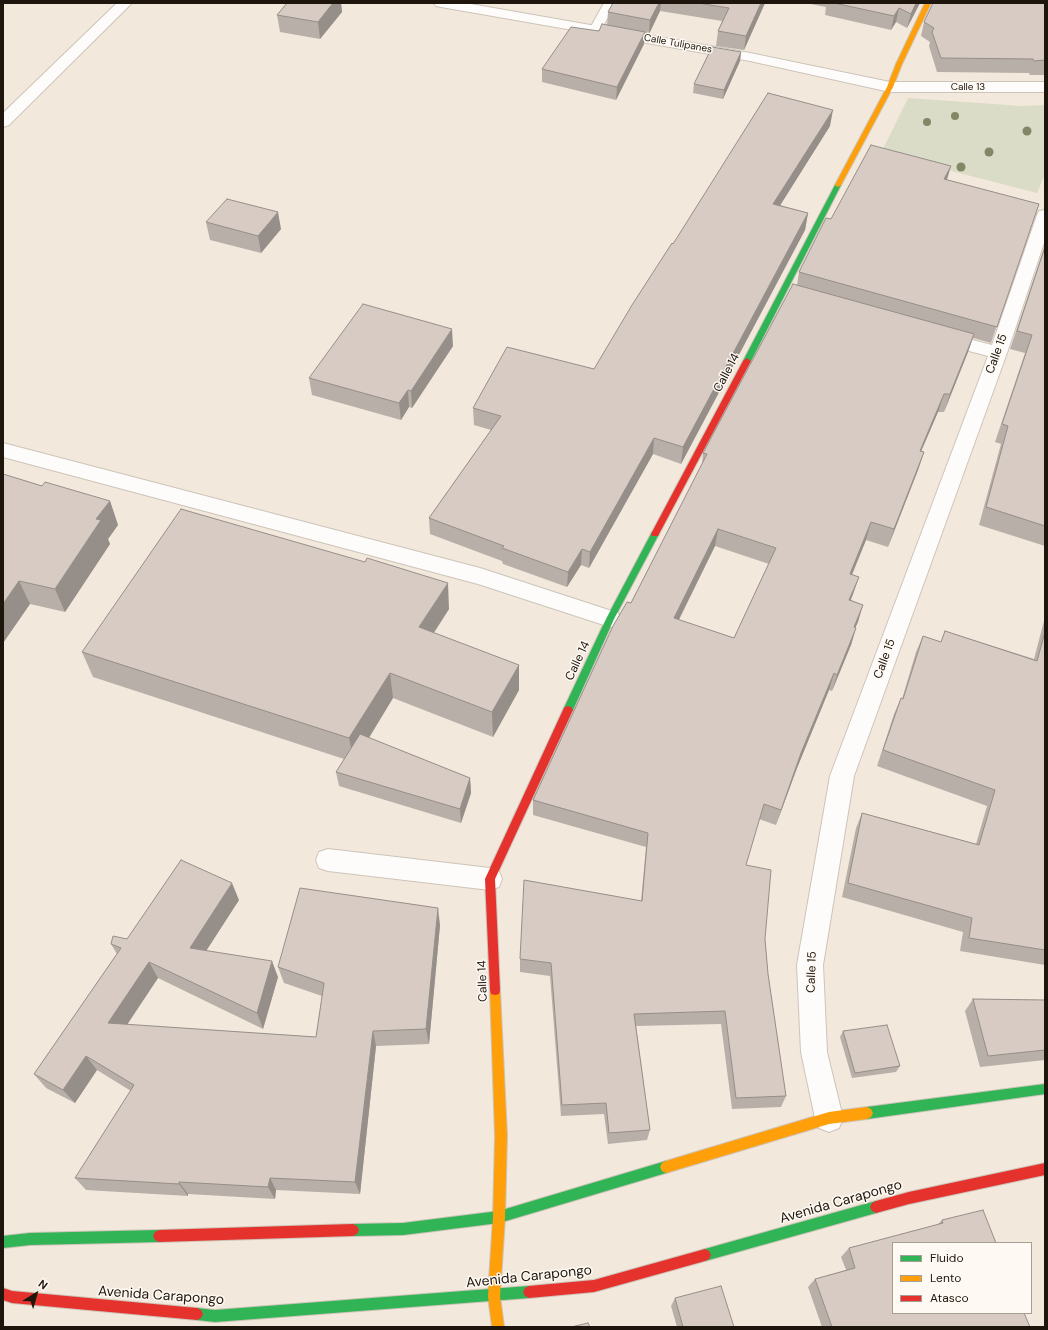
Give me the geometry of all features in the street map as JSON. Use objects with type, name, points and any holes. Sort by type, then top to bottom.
[{"type":"street","points":[[3,122],[125,3]]},
{"type":"street","name":"Calle Tulipanes","points":[[441,3],[750,57],[890,87]]},
{"type":"street","name":"Calle 14","points":[[498,1327],[494,1296],[499,1217],[501,1136],[490,879],[610,619],[791,296],[854,152],[890,87],[899,64],[928,3]]},
{"type":"street","name":"Calle 13","points":[[890,87],[1045,87]]},
{"type":"street","name":"Calle 15","points":[[829,1118],[814,1052],[810,965],[842,776],[998,354],[1045,215]]},
{"type":"street","points":[[929,334],[998,354]]},
{"type":"street","points":[[3,450],[480,576],[610,619]]},
{"type":"street","points":[[328,860],[490,879]]},
{"type":"street","points":[[3,1242],[30,1239],[403,1229],[499,1217],[829,1118],[1045,1089]]},
{"type":"street","name":"Avenida Carapongo","points":[[3,1294],[12,1297],[213,1322],[594,1286],[909,1198],[1045,1168]]},
{"type":"lane","points":[[595,30],[610,3]]},
{"type":"green space","points":[[908,98],[1022,106],[1045,105],[1045,174],[1037,193],[881,153]]},
{"type":"building","points":[[287,3],[333,3],[318,22],[277,15]]},
{"type":"building","points":[[613,3],[659,3],[650,20],[608,12]]},
{"type":"building","points":[[698,3],[761,3],[746,36],[718,31],[729,8]]},
{"type":"building","points":[[834,3],[916,3],[911,14],[899,8],[894,16]]},
{"type":"building","points":[[933,3],[1045,3],[1045,60],[1034,61],[1033,59],[941,58],[932,32],[934,28],[924,22]]},
{"type":"building","points":[[602,24],[645,32],[617,87],[542,69],[571,27],[599,31]]},
{"type":"building","points":[[712,47],[741,52],[724,90],[694,84]]},
{"type":"building","points":[[768,93],[833,110],[773,204],[808,213],[683,447],[654,438],[590,552],[582,549],[568,572],[502,548],[504,546],[429,518],[501,416],[473,408],[507,347],[594,369],[632,305],[672,243],[673,244]]},
{"type":"building","points":[[871,145],[951,166],[944,179],[1039,204],[997,327],[799,272],[826,218],[831,219]]},
{"type":"building","points":[[227,199],[278,212],[258,236],[206,222]]},
{"type":"building","points":[[1045,247],[1045,526],[986,507],[1008,426],[1002,424],[1032,335],[1017,331]]},
{"type":"building","points":[[793,284],[974,334],[950,394],[944,394],[920,451],[924,452],[894,529],[871,522],[850,574],[859,577],[849,600],[863,605],[854,627],[856,628],[837,675],[834,673],[801,753],[781,810],[764,804],[746,865],[771,870],[765,939],[768,974],[786,1096],[736,1098],[725,1011],[634,1014],[650,1130],[609,1133],[606,1103],[562,1105],[551,963],[520,959],[524,880],[642,901],[648,833],[533,800],[613,626],[627,602],[631,603],[707,454],[703,453]],"holes":[[[718,529],[776,548],[734,638],[674,618]]]},
{"type":"building","points":[[363,304],[452,329],[411,391],[408,390],[399,403],[309,378]]},
{"type":"building","points":[[3,474],[42,486],[45,482],[110,501],[96,519],[101,520],[55,589],[19,581],[3,604]]},
{"type":"building","points":[[181,509],[365,562],[367,558],[448,583],[419,627],[519,665],[492,712],[390,673],[349,738],[82,652]]},
{"type":"building","points":[[945,631],[1037,661],[1045,632],[1045,950],[969,938],[972,918],[848,883],[862,813],[979,845],[995,790],[883,750],[901,698],[903,699],[923,636],[941,642]]},
{"type":"building","points":[[360,734],[470,778],[460,809],[336,772]]},
{"type":"building","points":[[181,860],[232,883],[190,948],[272,961],[257,1013],[149,962],[108,1023],[316,1037],[324,983],[278,967],[300,888],[438,908],[426,1029],[373,1031],[355,1182],[270,1178],[268,1187],[75,1178],[134,1085],[86,1056],[63,1090],[34,1074],[121,948],[111,944],[113,936],[127,939]]},
{"type":"building","points":[[973,999],[1045,1000],[1045,1050],[988,1056]]},
{"type":"building","points":[[887,1025],[900,1066],[855,1073],[843,1031]]},
{"type":"building","points":[[983,1210],[996,1242],[892,1242],[892,1314],[1024,1314],[1030,1327],[832,1327],[815,1279],[855,1268],[849,1248],[943,1223],[942,1220]]},
{"type":"building","points":[[721,1286],[734,1327],[683,1327],[675,1298]]},
{"type":"building","points":[[588,1323],[590,1327],[571,1327]]},
{"type":"traffic: fast","points":[[747,361],[838,185]]},
{"type":"traffic: fast","points":[[568,710],[610,619],[655,534]]},
{"type":"traffic: fast","points":[[867,1113],[1045,1089]]},
{"type":"traffic: fast","points":[[353,1230],[403,1229],[499,1217],[666,1167]]},
{"type":"traffic: fast","points":[[705,1255],[876,1207]]},
{"type":"traffic: fast","points":[[3,1242],[30,1239],[159,1236]]},
{"type":"traffic: fast","points":[[197,1314],[215,1316],[529,1292]]},
{"type":"traffic: slow","points":[[838,185],[890,87],[899,64],[928,3]]},
{"type":"traffic: slow","points":[[495,990],[501,1136],[499,1217],[494,1296],[498,1327]]},
{"type":"traffic: slow","points":[[666,1167],[829,1118],[867,1113]]},
{"type":"traffic: jam","points":[[655,534],[747,361]]},
{"type":"traffic: jam","points":[[495,990],[490,879],[568,710]]},
{"type":"traffic: jam","points":[[876,1207],[909,1198],[1045,1169]]},
{"type":"traffic: jam","points":[[159,1236],[353,1230]]},
{"type":"traffic: jam","points":[[529,1292],[594,1286],[705,1255]]},
{"type":"traffic: jam","points":[[3,1294],[12,1297],[197,1314]]}]
